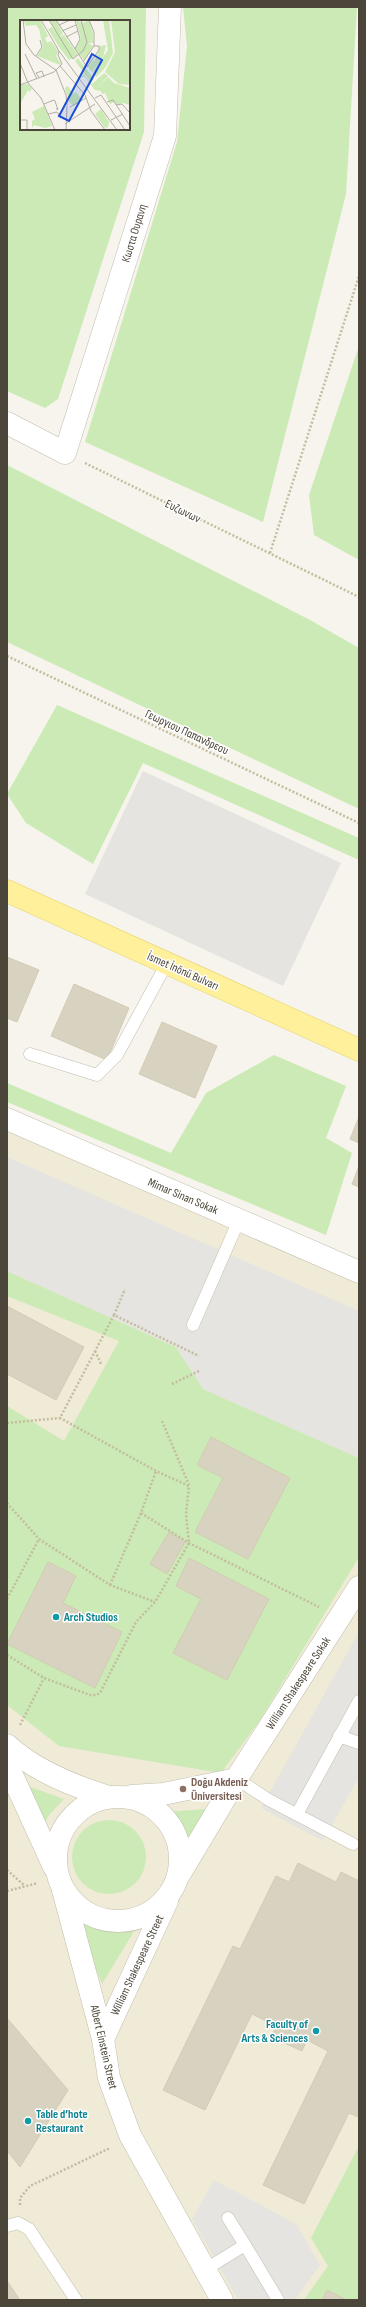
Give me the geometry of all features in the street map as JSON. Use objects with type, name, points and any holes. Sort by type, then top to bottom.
[{"type":"main road","name":"İsmet İnönü Bulvarı","points":[[7,891],[359,1050]]},
{"type":"street","name":"Κωστα Ουρανη","points":[[65,453],[165,136],[170,7]]},
{"type":"street","points":[[7,423],[65,453]]},
{"type":"street","name":"Mimar Sinan Sokak","points":[[7,1119],[359,1272]]},
{"type":"street","name":"William Shakespeare Sokak","points":[[237,1779],[359,1588]]},
{"type":"street","points":[[8,1752],[71,1784],[117,1797],[143,1801],[158,1810],[170,1824],[178,1840],[181,1858],[175,1883],[162,1904],[149,1913],[134,1920],[118,1922],[101,1919],[86,1913],[73,1903],[59,1880],[55,1854],[59,1838],[67,1823],[78,1810],[93,1802],[117,1797],[163,1794],[237,1779]]},
{"type":"street","name":"Albert Einstein Street","points":[[8,1752],[59,1880],[103,2039],[109,2078],[130,2135],[222,2300]]},
{"type":"street","name":"William Shakespeare Street","points":[[103,2039],[175,1883],[237,1779]]},
{"type":"lane","points":[[30,1054],[97,1075],[117,1055],[167,963]]},
{"type":"lane","points":[[193,1325],[239,1220]]},
{"type":"lane","points":[[297,1814],[359,1701]]},
{"type":"lane","points":[[339,1736],[359,1743]]},
{"type":"lane","points":[[237,1779],[268,1800],[353,1844]]},
{"type":"lane","points":[[228,2218],[278,2300]]},
{"type":"lane","points":[[12,2224],[29,2229],[76,2300]]},
{"type":"lane","points":[[206,2269],[244,2245]]},
{"type":"path","points":[[270,553],[359,276]]},
{"type":"path","name":"Ευζωνων","points":[[65,453],[359,597]]},
{"type":"path","name":"Γεωργιου Παπανδρεου","points":[[7,656],[359,823]]},
{"type":"path","points":[[60,1418],[114,1314],[125,1289]]},
{"type":"path","points":[[114,1314],[199,1356]]},
{"type":"path","points":[[95,1350],[101,1364]]},
{"type":"path","points":[[172,1384],[199,1371]]},
{"type":"path","points":[[7,1423],[60,1418],[156,1471],[189,1486]]},
{"type":"path","points":[[7,1656],[44,1678],[90,1695],[97,1695],[101,1690],[136,1622],[155,1602],[189,1543],[186,1514],[189,1486],[162,1421]]},
{"type":"path","points":[[110,1585],[141,1513],[156,1471]]},
{"type":"path","points":[[7,1503],[38,1539],[110,1585],[155,1602]]},
{"type":"path","points":[[141,1513],[189,1543],[340,1617]]},
{"type":"path","points":[[7,1599],[38,1539]]},
{"type":"path","points":[[8,1752],[44,1678]]},
{"type":"path","points":[[7,1870],[25,1886]]},
{"type":"path","points":[[7,1891],[59,1880]]},
{"type":"path","points":[[12,2224],[20,2198],[30,2186],[116,2146],[130,2135]]},
{"type":"shaded area","points":[[143,771],[341,863],[283,986],[85,894]]},
{"type":"shaded area","name":"Doğu Akdeniz Üniversitesi","points":[[7,1125],[359,1278],[359,2300],[7,2300]]},
{"type":"shaded area","points":[[7,1157],[359,1311],[359,1458],[203,1389],[176,1347],[7,1271]]},
{"type":"shaded area","points":[[359,1632],[359,1777],[323,1841],[261,1808]]},
{"type":"shaded area","points":[[214,2180],[296,2224],[320,2265],[295,2300],[238,2300],[192,2219]]},
{"type":"green space","points":[[7,7],[146,7],[144,132],[58,399],[45,408],[7,391]]},
{"type":"green space","points":[[183,7],[357,7],[346,194],[263,522],[85,442],[177,142],[187,46]]},
{"type":"green space","points":[[359,346],[359,560],[314,535],[309,495]]},
{"type":"green space","points":[[7,465],[310,620],[359,648],[359,809],[7,642]]},
{"type":"green space","points":[[57,705],[359,838],[359,860],[143,763],[93,864],[26,823],[7,794]]},
{"type":"green space","points":[[274,1055],[346,1086],[326,1138],[352,1153],[326,1235],[7,1102],[7,1083],[171,1153],[206,1093]]},
{"type":"green space","points":[[7,1271],[176,1347],[203,1389],[359,1458],[359,1557],[260,1720],[221,1773],[59,1746],[7,1705],[7,1406],[64,1441],[119,1341],[7,1296]]},
{"type":"green space","points":[[22,1784],[64,1799],[49,1815],[39,1835]]},
{"type":"green space","points":[[207,1809],[184,1846],[165,1812]]},
{"type":"green space","points":[[109,1820],[130,1826],[140,1836],[146,1857],[140,1878],[130,1888],[109,1894],[88,1888],[78,1878],[72,1857],[78,1836],[88,1826]]},
{"type":"green space","points":[[77,1919],[105,1930],[139,1923],[102,1984]]},
{"type":"green space","points":[[359,2146],[359,2300],[304,2300],[328,2266],[311,2238]]},
{"type":"building","points":[[7,957],[39,970],[17,1022],[7,1018]]},
{"type":"building","points":[[74,984],[129,1008],[107,1060],[51,1036]]},
{"type":"building","points":[[162,1022],[217,1046],[195,1098],[139,1074]]},
{"type":"building","points":[[359,1117],[359,1143],[350,1139]]},
{"type":"building","points":[[359,1166],[359,1187],[352,1184]]},
{"type":"building","points":[[7,1306],[84,1347],[56,1400],[7,1374]]},
{"type":"building","points":[[211,1437],[290,1478],[248,1559],[195,1532],[223,1478],[197,1465]]},
{"type":"building","points":[[169,1532],[185,1542],[167,1574],[150,1564]]},
{"type":"building","points":[[189,1558],[269,1599],[227,1680],[173,1653],[201,1599],[176,1586]]},
{"type":"building","name":"Arch Studios","points":[[48,1562],[76,1576],[63,1603],[122,1632],[95,1688],[7,1644]]},
{"type":"building","name":"Faculty of Arts & Sciences","points":[[298,1863],[336,1882],[341,1872],[359,1881],[359,2115],[358,2117],[349,2113],[304,2204],[263,2185],[328,2051],[307,2040],[302,2051],[271,2037],[276,2026],[252,2014],[205,2110],[163,2090],[233,1946],[240,1949],[276,1876],[289,1882]]},
{"type":"building","name":"Table d’hote Restaurant","points":[[7,2018],[68,2090],[20,2167],[8,2152],[7,2153]]},
{"type":"building","points":[[7,2281],[20,2300],[7,2300]]},
{"type":"building","points":[[327,2290],[345,2299],[322,2300]]},
{"type":"place","name":"Arch Studios","points":[[56,1617]]},
{"type":"place","name":"Doğu Akdeniz Üniversitesi","points":[[183,1789]]},
{"type":"place","name":"Faculty of Arts & Sciences","points":[[316,2031]]},
{"type":"place","name":"Table d’hote Restaurant","points":[[28,2121]]}]
